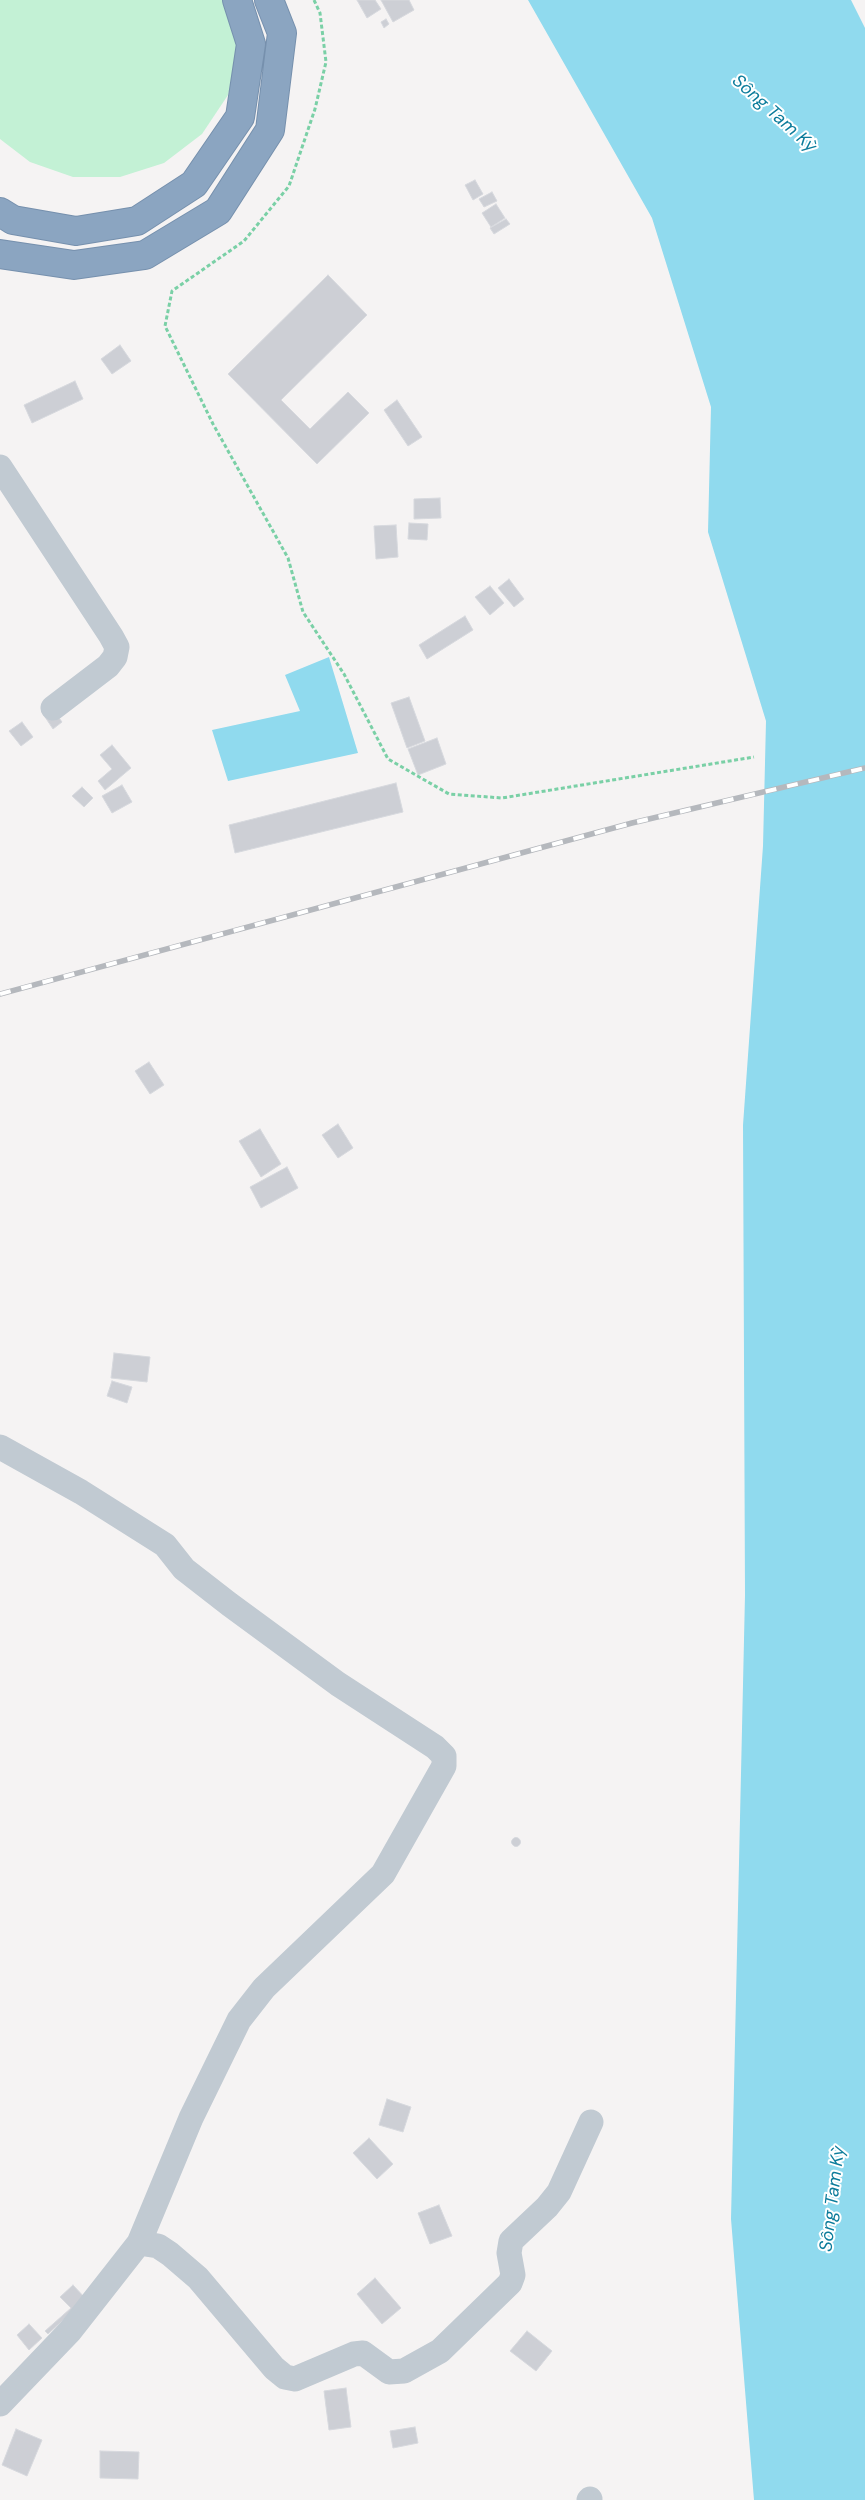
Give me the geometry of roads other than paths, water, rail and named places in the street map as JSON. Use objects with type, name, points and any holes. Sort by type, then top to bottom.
[{"type":"highway","points":[[0,212],[13,220],[76,231],[137,221],[194,184],[240,117],[251,44],[237,0]]},
{"type":"highway","points":[[0,254],[74,265],[145,255],[218,211],[270,130],[282,33],[269,0]]},
{"type":"street","points":[[0,468],[111,636],[117,648],[115,657],[108,666],[53,708]]},
{"type":"street","points":[[0,1447],[81,1492],[155,1538],[165,1545],[184,1569],[215,1594],[338,1684],[435,1746],[444,1756],[444,1766],[383,1874],[264,1988],[239,2020],[191,2118],[138,2243],[70,2331],[0,2404]]},
{"type":"street","points":[[138,2243],[158,2246],[198,2278],[285,2378],[295,2379],[354,2354],[363,2353],[389,2372],[404,2371],[440,2351],[510,2283],[513,2275],[508,2253],[511,2241],[547,2207],[559,2192],[591,2122]]},
{"type":"water","name":"Sông Tam Kỳ","points":[[528,0],[851,0],[865,28],[865,2500],[754,2500],[731,2219],[745,1595],[743,1125],[763,846],[766,721],[708,532],[711,407],[652,218]]},
{"type":"water","points":[[329,657],[358,753],[228,781],[212,730],[300,711],[285,675]]},
{"type":"railway","points":[[0,994],[632,823],[865,768]]}]
